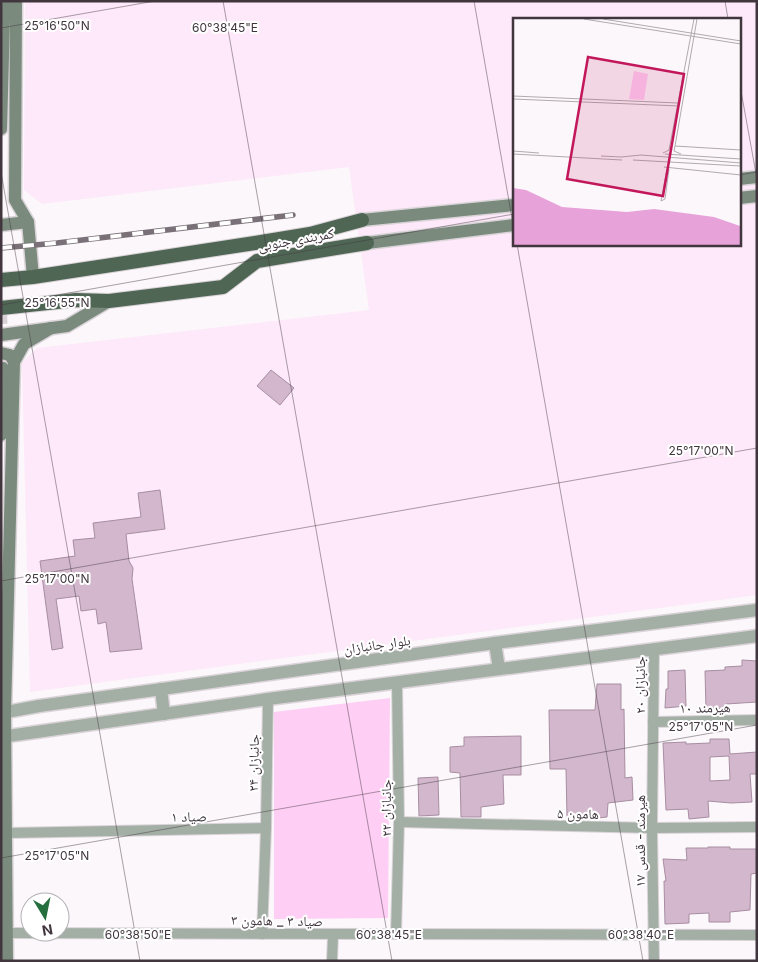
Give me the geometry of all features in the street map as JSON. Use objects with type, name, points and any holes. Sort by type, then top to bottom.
[{"type":"highway","name":"کمربندی جنوبی","points":[[1,280],[33,277],[246,245],[310,234],[362,220]]},
{"type":"highway","points":[[310,234],[313,252]]},
{"type":"highway","name":"کمربندی جنوبی","points":[[1,308],[76,300],[109,301],[223,287],[257,261],[367,242]]},
{"type":"main road","points":[[1,128],[4,20],[9,1]]},
{"type":"main road","points":[[16,1],[16,200],[28,222],[33,277]]},
{"type":"main road","points":[[740,179],[757,177]]},
{"type":"main road","points":[[740,198],[757,196]]},
{"type":"main road","name":"کمربندی جنوبی","points":[[362,220],[513,205]]},
{"type":"main road","points":[[411,215],[414,237]]},
{"type":"main road","points":[[1,225],[28,222]]},
{"type":"main road","name":"کمربندی جنوبی","points":[[367,242],[513,225]]},
{"type":"main road","points":[[1,335],[67,326],[109,301]]},
{"type":"main road","points":[[7,961],[7,833],[3,713],[7,639],[8,365],[24,344],[51,328]]},
{"type":"main road","points":[[1,353],[10,355],[1,435]]},
{"type":"main road","points":[[1,610],[7,639]]},
{"type":"street","name":"بلوار جانبازان","points":[[3,713],[38,706],[495,642],[757,610]]},
{"type":"street","points":[[4,737],[268,699],[757,636]]},
{"type":"street","points":[[495,642],[499,669]]},
{"type":"street","name":"جانبازان ۲۰","points":[[653,722],[654,649]]},
{"type":"street","name":"جانبازان ۲۲","points":[[396,934],[399,822],[397,682]]},
{"type":"street","points":[[161,689],[164,714]]},
{"type":"street","name":"جانبازان ۲۴","points":[[266,828],[268,699]]},
{"type":"street","name":"هیرمند ۱۰","points":[[653,722],[757,720]]},
{"type":"street","name":"هیرمند - قدس ۱۷","points":[[653,722],[654,961]]},
{"type":"street","name":"هامون ۵","points":[[399,822],[652,828],[757,827]]},
{"type":"street","points":[[262,934],[266,828]]},
{"type":"street","name":"صیاد ۱","points":[[7,833],[266,828]]},
{"type":"street","name":"صیاد ۳ _ هامون ۳","points":[[8,933],[757,935]]},
{"type":"street","points":[[332,934],[332,961]]},
{"type":"shaded area","points":[[25,1],[757,1],[757,595],[30,692],[22,363],[37,348],[369,310],[349,167],[42,204],[24,190]]},
{"type":"shaded area","points":[[390,698],[388,918],[274,919],[274,712]]},
{"type":"building","points":[[271,370],[294,388],[280,405],[257,386]]},
{"type":"building","points":[[160,490],[165,529],[126,534],[129,561],[133,568],[132,579],[142,649],[110,652],[106,622],[98,624],[96,609],[81,611],[79,596],[56,599],[63,648],[52,650],[40,561],[75,556],[73,540],[95,538],[93,523],[141,517],[138,493]]},
{"type":"building","points":[[742,660],[757,661],[757,702],[726,704],[726,708],[706,709],[705,671],[725,670],[725,667],[742,666]]},
{"type":"building","points":[[685,670],[686,706],[665,708],[668,671]]},
{"type":"building","points":[[597,684],[621,684],[621,710],[624,709],[625,778],[632,777],[633,800],[608,803],[607,817],[588,819],[588,815],[567,817],[566,769],[550,769],[549,710],[595,710]]},
{"type":"building","points":[[521,736],[521,775],[503,775],[504,804],[481,807],[481,817],[461,817],[460,773],[450,772],[450,747],[464,746],[464,737]]},
{"type":"building","points":[[710,739],[729,739],[730,754],[757,752],[757,774],[750,774],[752,802],[708,801],[709,817],[689,819],[688,809],[666,810],[663,743],[710,743]],"holes":[[[729,756],[730,780],[710,781],[710,757]]]},
{"type":"building","points":[[438,777],[439,815],[419,816],[418,778]]},
{"type":"building","points":[[686,848],[757,849],[757,873],[751,874],[750,910],[730,912],[730,922],[709,922],[709,913],[689,914],[689,923],[665,924],[664,881],[666,881],[663,859],[687,860]]},
{"type":"tunnel","points":[[1,312],[3,368]]},
{"type":"railway","points":[[1,248],[293,215]]}]
